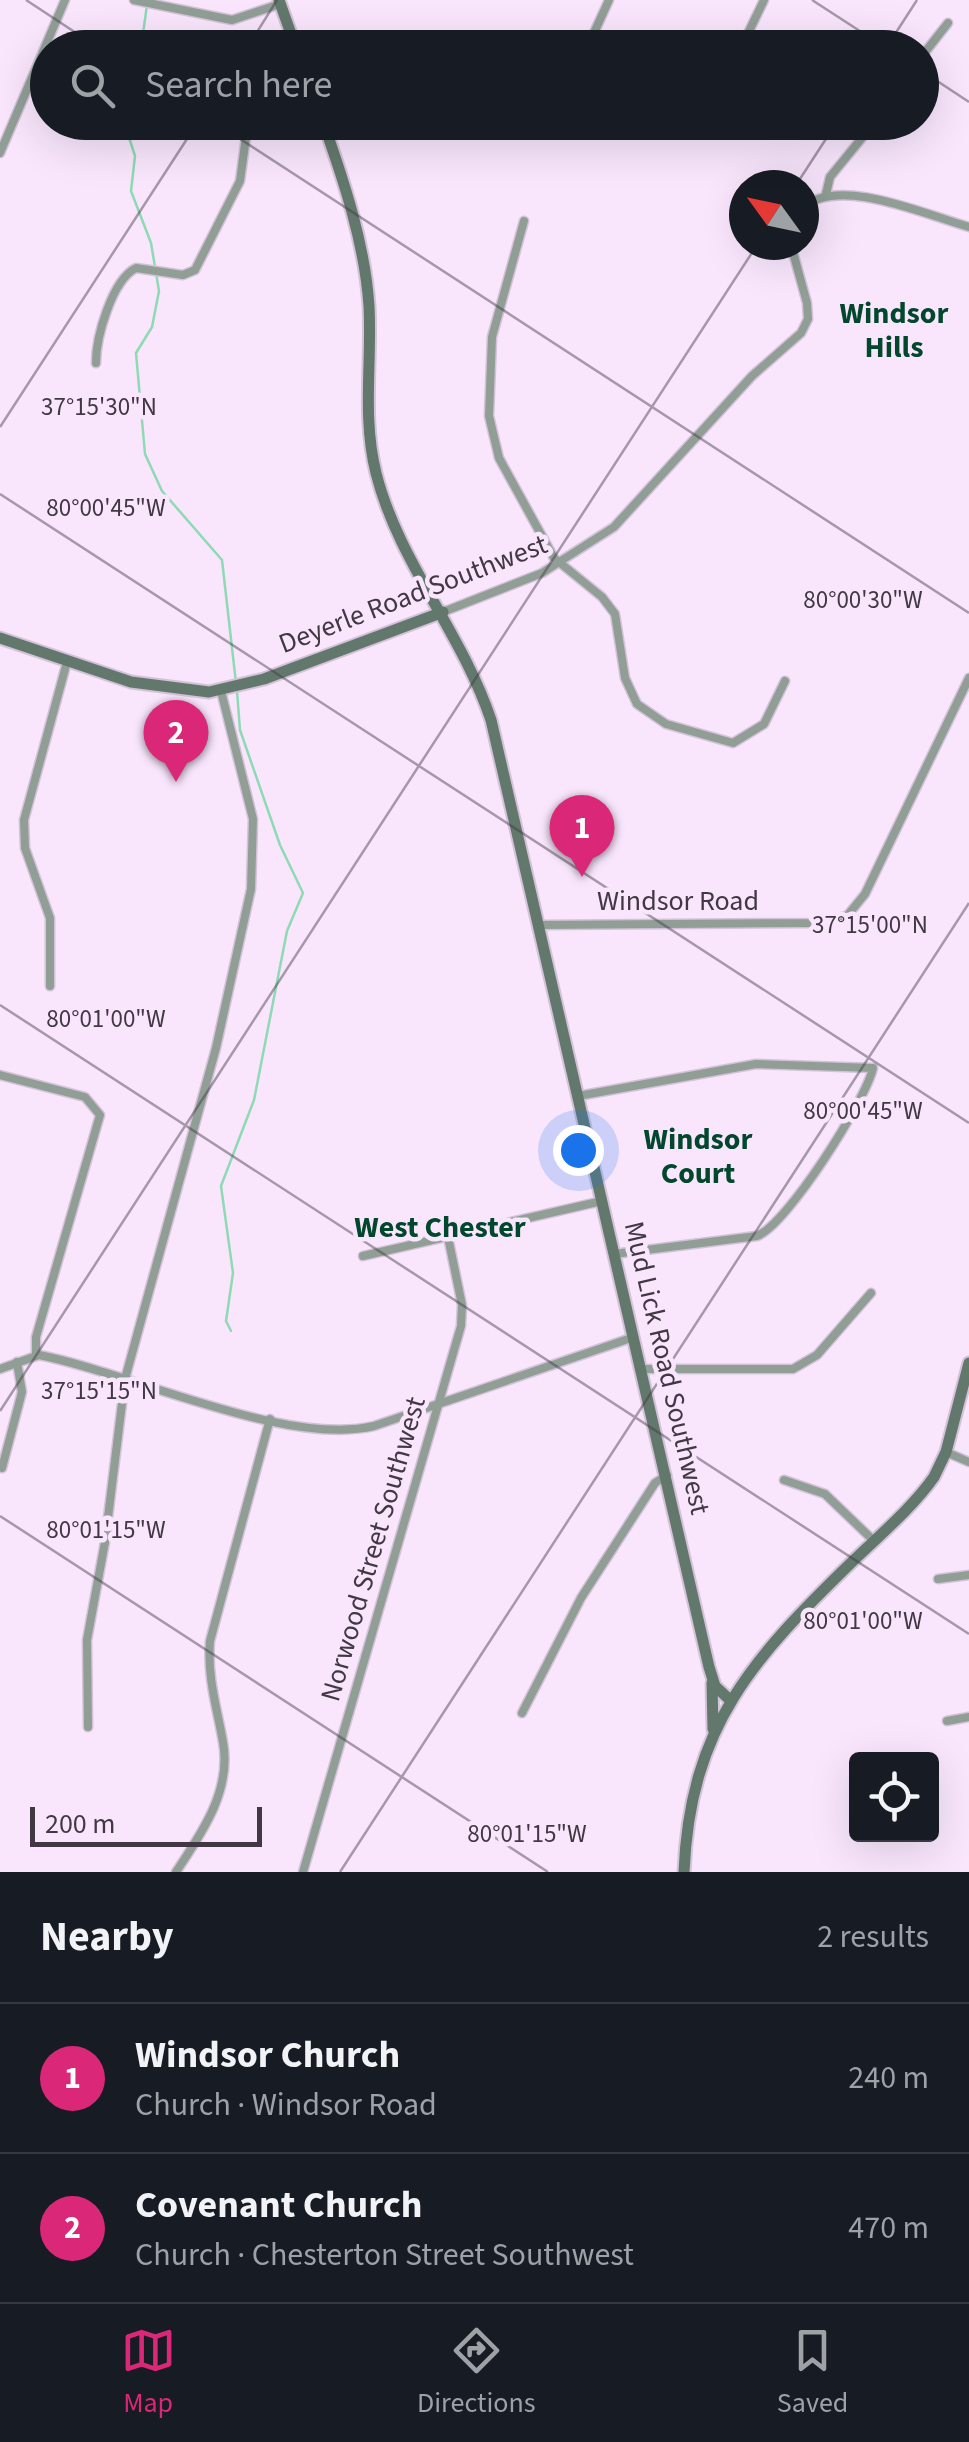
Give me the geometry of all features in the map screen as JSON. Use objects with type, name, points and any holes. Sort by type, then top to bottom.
[{"type":"street","points":[[52,30],[65,0]]},
{"type":"street","points":[[596,30],[608,0]]},
{"type":"street","points":[[750,30],[764,0]]},
{"type":"street","points":[[137,1],[232,20],[280,2],[290,30]]},
{"type":"street","points":[[939,34],[948,23]]},
{"type":"street","points":[[0,154],[30,83]]},
{"type":"street","points":[[96,363],[96,349],[123,277],[136,268],[190,275],[195,270],[240,181],[246,140]]},
{"type":"street","name":"Mud Lick Road Southwest","points":[[329,140],[366,282],[366,411],[374,465],[394,526],[443,612],[491,720],[712,1678],[731,1701]]},
{"type":"street","points":[[826,194],[830,177],[861,140]]},
{"type":"street","points":[[819,198],[826,194],[850,194],[969,226]]},
{"type":"street","points":[[524,220],[492,337],[489,416],[499,458],[559,565],[608,602],[620,630],[628,689],[637,704],[659,720],[716,742],[743,740],[770,715],[786,682]]},
{"type":"street","name":"Deyerle Road Southwest","points":[[0,638],[156,688],[230,689],[443,612],[559,565],[628,515],[752,376],[802,332],[808,314],[795,260]]},
{"type":"street","points":[[50,986],[50,918],[26,848],[24,820],[68,662]]},
{"type":"street","name":"Windsor Road","points":[[539,925],[813,924],[847,916],[865,894],[969,678]]},
{"type":"street","points":[[88,1726],[87,1640],[105,1542],[125,1379],[216,1048],[252,890],[253,819],[230,689]]},
{"type":"street","points":[[578,1096],[756,1064],[873,1068],[806,1184],[774,1228],[757,1236],[614,1254]]},
{"type":"street","points":[[0,1076],[85,1098],[100,1115],[36,1337],[36,1356]]},
{"type":"street","points":[[363,1256],[602,1201]]},
{"type":"street","name":"Norwood Street Southwest","points":[[303,1872],[462,1314],[448,1236]]},
{"type":"street","points":[[641,1369],[793,1369],[817,1355],[871,1292]]},
{"type":"street","points":[[0,1369],[36,1356],[270,1420],[343,1431],[438,1404],[634,1338]]},
{"type":"street","points":[[2,1468],[22,1392],[16,1362]]},
{"type":"street","points":[[684,1872],[692,1789],[713,1731],[792,1620],[928,1486],[946,1452],[969,1363]]},
{"type":"street","points":[[176,1872],[213,1810],[222,1786],[225,1754],[209,1674],[210,1642],[270,1420]]},
{"type":"street","points":[[946,1452],[969,1462]]},
{"type":"street","points":[[522,1713],[590,1584],[655,1483],[666,1476]]},
{"type":"street","points":[[784,1480],[825,1494],[874,1540]]},
{"type":"street","points":[[938,1578],[969,1575]]},
{"type":"street","points":[[712,1678],[713,1731]]},
{"type":"street","points":[[947,1722],[969,1717]]},
{"type":"waterway","points":[[144,30],[147,5]]},
{"type":"waterway","points":[[130,140],[135,156],[131,191],[151,243],[159,291],[152,327],[136,353],[145,454],[162,491],[222,560],[236,683]]},
{"type":"waterway","points":[[231,1331],[226,1321],[233,1273],[221,1186],[254,1100],[287,931],[303,893],[280,845],[240,730],[237,691]]},
{"type":"place","name":"Covenant Church","points":[[176,782]]},
{"type":"place","name":"Windsor Church","points":[[582,877]]},
{"type":"district","name":"Windsor Hills","points":[[894,330]]},
{"type":"district","name":"Windsor Court","points":[[698,1156]]},
{"type":"district","name":"West Chester","points":[[440,1227]]}]
